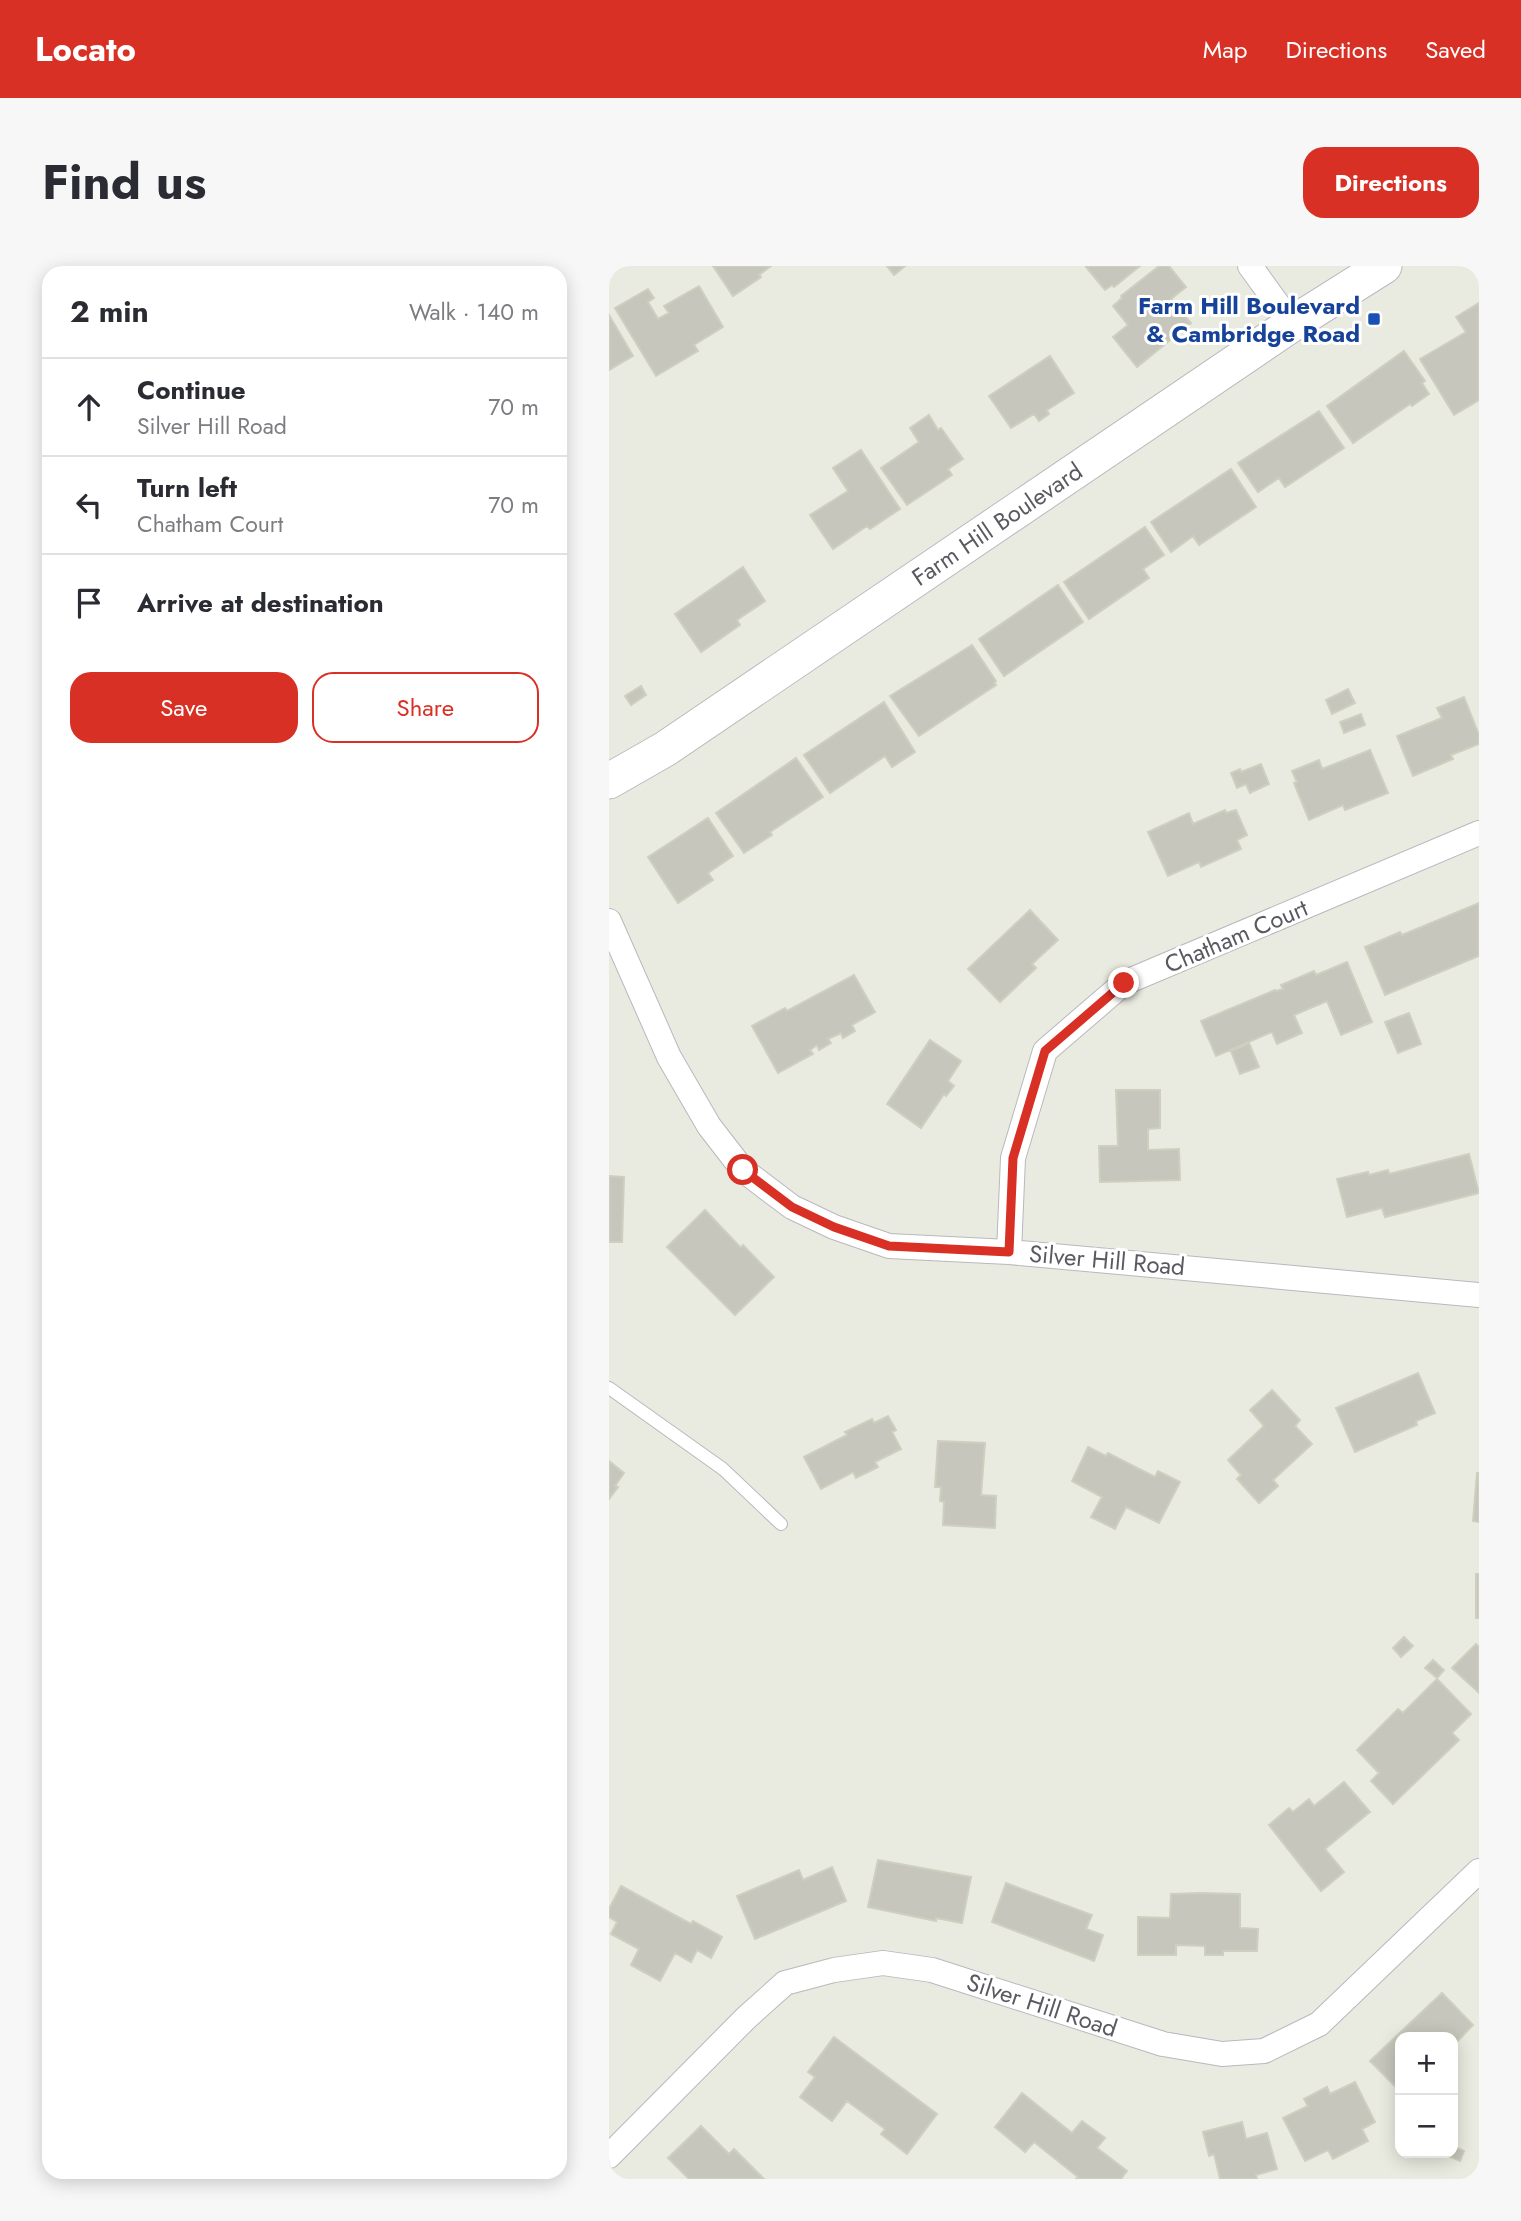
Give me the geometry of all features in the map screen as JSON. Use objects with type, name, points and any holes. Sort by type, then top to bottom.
[{"type":"main road","name":"Farm Hill Boulevard","points":[[609,780],[665,749],[1293,324],[1384,266]]},
{"type":"street","points":[[1250,266],[1293,324]]},
{"type":"street","name":"Chatham Court","points":[[1009,1252],[1013,1158],[1045,1051],[1124,983],[1479,833]]},
{"type":"street","name":"Silver Hill Road","points":[[609,921],[669,1057],[709,1126],[743,1170],[792,1207],[834,1227],[889,1246],[1009,1252],[1479,1295]]},
{"type":"street","name":"Silver Hill Road","points":[[609,2156],[746,2018],[785,1983],[834,1970],[883,1963],[932,1970],[1163,2044],[1221,2054],[1264,2051],[1319,2024],[1479,1871]]},
{"type":"lane","points":[[609,1388],[723,1469],[781,1524]]},
{"type":"building","points":[[713,266],[771,266],[759,275],[761,277],[733,296]]},
{"type":"building","points":[[887,266],[905,266],[894,275]]},
{"type":"building","points":[[1087,266],[1140,266],[1114,287],[1112,285],[1105,290]]},
{"type":"building","points":[[1159,266],[1169,266],[1186,287],[1171,299],[1191,323],[1137,367],[1113,337],[1128,325],[1113,306],[1121,296]]},
{"type":"building","points":[[699,286],[723,327],[694,345],[698,351],[656,376],[615,308],[648,289],[654,298],[648,302],[658,319],[669,313],[664,306]]},
{"type":"building","points":[[1479,303],[1479,400],[1454,415],[1420,359],[1466,332],[1456,317]]},
{"type":"building","points":[[609,315],[633,356],[609,370]]},
{"type":"building","points":[[1404,351],[1425,381],[1422,383],[1429,394],[1353,443],[1327,406]]},
{"type":"building","points":[[1050,356],[1074,393],[1047,410],[1049,414],[1039,421],[1034,414],[1011,428],[989,396]]},
{"type":"building","points":[[1319,411],[1344,448],[1285,487],[1279,478],[1258,492],[1238,463]]},
{"type":"building","points":[[929,415],[963,459],[948,469],[952,475],[907,505],[881,468],[919,442],[910,428]]},
{"type":"building","points":[[861,450],[900,509],[870,529],[867,526],[833,549],[810,515],[848,491],[833,468]]},
{"type":"building","points":[[1231,469],[1256,507],[1199,545],[1193,536],[1171,552],[1151,522]]},
{"type":"building","points":[[1145,527],[1164,555],[1143,569],[1149,578],[1089,619],[1064,582]]},
{"type":"building","points":[[743,567],[765,601],[737,620],[740,625],[701,652],[675,614]]},
{"type":"building","points":[[1058,585],[1083,622],[1004,676],[979,639]]},
{"type":"building","points":[[972,645],[996,685],[919,736],[890,696]]},
{"type":"building","points":[[641,686],[646,695],[631,705],[625,696]]},
{"type":"building","points":[[1348,689],[1355,703],[1332,714],[1326,700]]},
{"type":"building","points":[[1464,697],[1479,735],[1479,744],[1451,755],[1453,759],[1413,776],[1397,736],[1442,718],[1437,708]]},
{"type":"building","points":[[884,702],[915,752],[892,767],[885,756],[830,793],[804,755]]},
{"type":"building","points":[[1361,714],[1365,725],[1344,733],[1340,722]]},
{"type":"building","points":[[1370,750],[1388,793],[1345,810],[1343,805],[1309,820],[1292,771],[1319,760],[1322,769]]},
{"type":"building","points":[[796,758],[823,797],[744,853],[716,813]]},
{"type":"building","points":[[1261,764],[1269,784],[1250,793],[1246,784],[1237,788],[1231,773]]},
{"type":"building","points":[[1225,810],[1226,813],[1236,810],[1247,835],[1237,840],[1241,849],[1201,867],[1199,862],[1168,876],[1148,832],[1189,813],[1193,824]]},
{"type":"building","points":[[708,818],[733,856],[708,873],[713,880],[678,903],[648,857]]},
{"type":"building","points":[[1479,903],[1479,956],[1385,995],[1365,947],[1400,932],[1402,935]]},
{"type":"building","points":[[1030,910],[1058,940],[1032,964],[1036,968],[1000,1002],[968,969]]},
{"type":"building","points":[[1347,962],[1372,1022],[1341,1035],[1327,1001],[1294,1015],[1302,1033],[1277,1044],[1272,1032],[1216,1056],[1201,1021],[1283,989],[1281,985],[1314,971],[1316,975]]},
{"type":"building","points":[[854,975],[875,1012],[852,1025],[855,1031],[843,1038],[841,1033],[828,1039],[831,1043],[819,1050],[817,1045],[810,1050],[813,1054],[778,1073],[752,1026],[785,1008],[787,1011]]},
{"type":"building","points":[[1409,1013],[1421,1044],[1398,1053],[1385,1022]]},
{"type":"building","points":[[930,1040],[961,1061],[948,1081],[954,1086],[946,1096],[944,1094],[921,1128],[887,1104]]},
{"type":"building","points":[[1249,1043],[1259,1067],[1240,1074],[1231,1051]]},
{"type":"building","points":[[1116,1090],[1160,1090],[1160,1128],[1148,1129],[1148,1150],[1179,1149],[1180,1180],[1100,1182],[1099,1146],[1118,1146]]},
{"type":"building","points":[[1469,1154],[1479,1193],[1385,1217],[1382,1208],[1347,1217],[1337,1179],[1388,1170],[1389,1174]]},
{"type":"building","points":[[609,1176],[624,1177],[622,1242],[609,1242]]},
{"type":"building","points":[[705,1210],[741,1248],[743,1245],[774,1277],[735,1315],[667,1247]]},
{"type":"building","points":[[1418,1373],[1435,1413],[1416,1421],[1417,1425],[1355,1452],[1336,1408]]},
{"type":"building","points":[[1272,1390],[1300,1420],[1295,1426],[1312,1444],[1273,1480],[1278,1486],[1259,1503],[1237,1479],[1241,1475],[1228,1460],[1264,1426],[1250,1410]]},
{"type":"building","points":[[888,1416],[896,1430],[892,1432],[901,1449],[875,1462],[878,1467],[856,1478],[853,1472],[821,1489],[804,1457],[847,1435],[845,1432],[872,1419],[874,1423]]},
{"type":"building","points":[[938,1441],[985,1443],[981,1495],[996,1496],[995,1528],[943,1525],[944,1502],[940,1501],[941,1487],[935,1487]]},
{"type":"building","points":[[1088,1447],[1106,1456],[1108,1453],[1155,1477],[1158,1471],[1180,1482],[1159,1523],[1126,1507],[1115,1529],[1091,1517],[1102,1497],[1072,1481]]},
{"type":"building","points":[[609,1461],[624,1473],[609,1499]]},
{"type":"building","points":[[1479,1473],[1479,1522],[1473,1521]]},
{"type":"building","points":[[1476,1574],[1479,1574],[1479,1618],[1476,1618]]},
{"type":"building","points":[[1404,1637],[1413,1646],[1401,1657],[1393,1648]]},
{"type":"building","points":[[1476,1644],[1479,1647],[1479,1693],[1452,1668]]},
{"type":"building","points":[[1433,1660],[1444,1670],[1437,1678],[1425,1668]]},
{"type":"building","points":[[1437,1679],[1471,1714],[1452,1733],[1459,1740],[1393,1804],[1371,1781],[1379,1773],[1357,1750],[1398,1709],[1403,1713]]},
{"type":"building","points":[[1344,1782],[1370,1812],[1325,1849],[1344,1872],[1321,1891],[1269,1825],[1289,1808],[1293,1812],[1309,1799],[1314,1806]]},
{"type":"building","points":[[878,1860],[971,1877],[962,1923],[936,1918],[936,1921],[868,1907]]},
{"type":"building","points":[[832,1867],[846,1901],[755,1939],[737,1896],[799,1870],[803,1880]]},
{"type":"building","points":[[1006,1883],[1092,1915],[1086,1929],[1103,1935],[1094,1961],[992,1922]]},
{"type":"building","points":[[621,1886],[691,1924],[693,1921],[722,1937],[711,1958],[697,1950],[691,1962],[675,1953],[660,1981],[631,1965],[639,1949],[611,1934],[617,1922],[609,1917],[609,1909]]},
{"type":"building","points":[[1171,1894],[1240,1894],[1240,1928],[1258,1929],[1257,1951],[1223,1951],[1223,1955],[1205,1955],[1205,1946],[1176,1945],[1176,1955],[1138,1955],[1138,1917],[1170,1918]]},
{"type":"building","points":[[1442,1993],[1473,2025],[1458,2041],[1458,2032],[1401,2032]]},
{"type":"building","points":[[834,2037],[937,2114],[907,2154],[881,2134],[885,2129],[847,2101],[832,2121],[800,2097],[815,2077],[808,2072]]},
{"type":"building","points":[[1395,2037],[1395,2086],[1370,2061]]},
{"type":"building","points":[[1355,2082],[1375,2122],[1362,2129],[1368,2141],[1333,2159],[1328,2150],[1305,2161],[1283,2118],[1308,2106],[1304,2099],[1327,2087],[1330,2094]]},
{"type":"building","points":[[1022,2093],[1072,2133],[1082,2121],[1105,2138],[1097,2148],[1127,2171],[1121,2179],[1076,2179],[1078,2177],[1034,2142],[1025,2152],[995,2127]]},
{"type":"building","points":[[1242,2122],[1246,2139],[1267,2133],[1277,2169],[1256,2175],[1257,2179],[1220,2179],[1214,2154],[1209,2156],[1203,2132]]},
{"type":"building","points":[[701,2126],[729,2154],[734,2149],[764,2179],[689,2179],[668,2158]]},
{"type":"building","points":[[1458,2148],[1464,2151],[1460,2161],[1453,2158],[1458,2158]]},
{"type":"place","name":"Farm Hill Boulevard & Cambridge Road","points":[[1374,319]]},
{"type":"route","points":[[743,1170],[792,1207],[834,1227],[889,1246],[1009,1252],[1013,1158],[1045,1051],[1124,983]]}]
